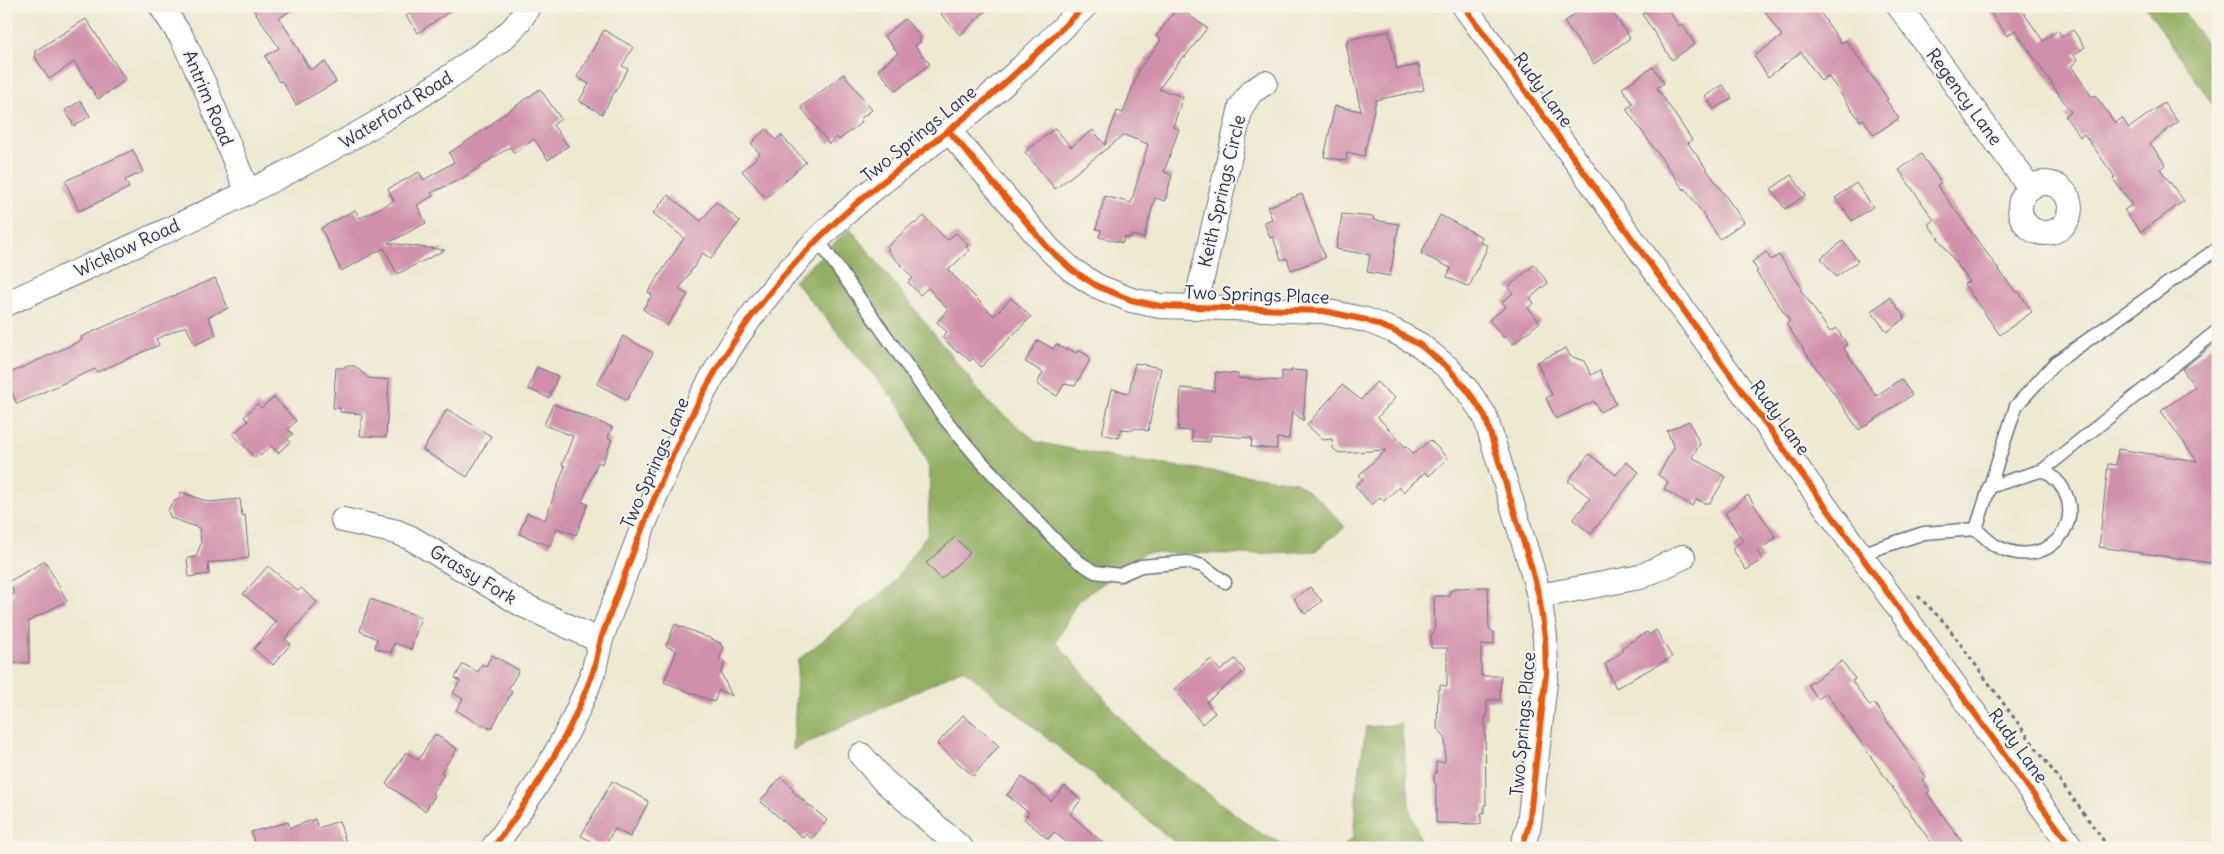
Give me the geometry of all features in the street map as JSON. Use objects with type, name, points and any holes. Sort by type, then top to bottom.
[{"type":"street","name":"Antrim Road","points":[[161,6],[182,38],[204,84],[248,193]]},
{"type":"street","name":"Waterford Road","points":[[248,193],[343,143],[447,80],[508,34],[523,17],[528,6]]},
{"type":"street","name":"Two Springs Lane","points":[[493,848],[521,810],[573,720],[594,671],[600,641],[654,494],[676,445],[697,405],[741,332],[787,273],[818,240],[866,196],[998,89],[1084,6]]},
{"type":"street","name":"Rudy Lane","points":[[1464,6],[2072,848]]},
{"type":"street","name":"Regency Lane","points":[[1899,6],[2030,188]]},
{"type":"street","name":"Keith Springs Circle","points":[[1195,308],[1241,107],[1250,92],[1265,83]]},
{"type":"street","name":"Two Springs Place","points":[[949,130],[1049,250],[1072,270],[1097,286],[1131,300],[1160,306],[1324,312],[1366,320],[1394,331],[1420,345],[1448,368],[1468,391],[1485,416],[1539,596],[1545,636],[1546,673],[1529,824],[1522,848]]},
{"type":"street","name":"Wicklow Road","points":[[6,304],[248,193]]},
{"type":"street","name":"Grassy Fork","points":[[342,520],[397,532],[411,538],[521,604],[600,641]]},
{"type":"street","points":[[1539,596],[1640,577],[1683,557]]},
{"type":"street","points":[[861,754],[883,780],[961,848]]},
{"type":"lane","points":[[818,240],[945,419],[984,464],[1079,562],[1095,572],[1120,575],[1141,566],[1187,562],[1203,566],[1225,582]]},
{"type":"lane","points":[[1976,529],[2016,406],[2055,363],[2218,248]]},
{"type":"lane","points":[[1989,487],[2043,470],[2218,330]]},
{"type":"lane","points":[[1860,554],[1924,533],[1976,529],[1995,546],[2018,554],[2042,552],[2056,543],[2068,526],[2069,509],[2066,494],[2055,477],[2043,470]]},
{"type":"green space","points":[[2145,6],[2180,6],[2218,61],[2218,112]]},
{"type":"green space","points":[[850,228],[989,403],[1037,442],[1120,459],[1296,482],[1322,502],[1345,527],[1315,551],[1247,554],[1144,553],[1077,602],[1056,642],[1145,746],[1260,833],[1292,848],[1182,848],[963,669],[793,750],[798,660],[891,586],[928,533],[930,470],[904,411],[794,281]]},
{"type":"green space","points":[[1401,724],[1410,810],[1423,848],[1341,848],[1353,837],[1357,787],[1366,727]]},
{"type":"building","points":[[251,6],[297,6],[280,18],[310,70],[325,62],[336,82],[296,105],[282,81],[279,82],[265,56],[279,48]]},
{"type":"building","points":[[419,6],[457,6],[418,33],[406,16]]},
{"type":"building","points":[[950,6],[991,6],[960,35],[941,14]]},
{"type":"building","points":[[1586,6],[1608,6],[1630,38],[1594,64],[1564,22]]},
{"type":"building","points":[[1653,6],[1666,6],[1679,26],[1682,24],[1695,44],[1672,60],[1642,14]]},
{"type":"building","points":[[1761,6],[1816,6],[1841,43],[1846,40],[1888,99],[1886,100],[1899,118],[1874,135],[1863,119],[1860,121],[1828,76],[1821,81],[1801,52],[1768,77],[1754,56],[1782,36]]},
{"type":"building","points":[[1986,6],[2019,6],[2043,41],[2058,30],[2062,37],[2073,30],[2085,47],[2074,55],[2078,60],[2071,66],[2092,97],[2095,95],[2115,123],[2122,118],[2129,128],[2164,103],[2178,122],[2150,143],[2166,165],[2160,169],[2184,201],[2141,232],[2124,210],[2132,205],[2113,179],[2115,177],[2084,134],[2080,137],[2065,116],[2071,112],[2015,30],[2007,36]]},
{"type":"building","points":[[1178,7],[1207,28],[1185,57],[1183,56],[1159,89],[1183,97],[1173,127],[1179,129],[1164,172],[1172,175],[1165,201],[1155,198],[1144,238],[1131,235],[1131,238],[1124,237],[1123,243],[1099,237],[1101,230],[1096,229],[1105,196],[1131,203],[1148,144],[1124,135],[1055,189],[1025,152],[1055,128],[1071,147],[1093,130],[1105,145],[1117,111],[1123,113],[1139,69],[1161,40],[1156,36]]},
{"type":"building","points":[[86,19],[126,80],[98,99],[74,62],[49,79],[35,57],[35,51]]},
{"type":"building","points":[[905,19],[920,36],[920,42],[915,46],[930,64],[896,91],[878,70],[898,53],[884,36]]},
{"type":"building","points":[[604,30],[633,47],[622,66],[628,69],[602,114],[579,101],[589,84],[577,77]]},
{"type":"building","points":[[1389,31],[1397,69],[1419,65],[1424,90],[1376,100],[1364,156],[1347,152],[1346,161],[1324,157],[1335,106],[1361,111],[1346,44],[1348,43],[1347,40]]},
{"type":"building","points":[[1653,67],[1664,83],[1657,88],[1692,140],[1688,143],[1744,222],[1720,239],[1685,188],[1684,190],[1626,109],[1633,104],[1622,88]]},
{"type":"building","points":[[844,74],[872,110],[860,119],[862,122],[839,140],[837,137],[829,144],[801,107]]},
{"type":"building","points":[[1723,85],[1732,98],[1714,109],[1705,96]]},
{"type":"building","points":[[540,89],[561,119],[553,125],[568,146],[548,160],[534,139],[514,153],[510,147],[461,179],[431,193],[433,196],[417,205],[426,223],[388,243],[445,250],[397,274],[384,248],[341,271],[321,228],[355,210],[360,218],[394,201],[388,189],[419,172],[424,180],[454,162],[449,153],[493,124],[493,122]]},
{"type":"building","points":[[81,101],[90,116],[74,126],[65,110]]},
{"type":"building","points":[[766,129],[776,140],[781,135],[806,162],[766,198],[742,171],[760,154],[751,143]]},
{"type":"building","points":[[133,150],[143,172],[125,180],[129,188],[79,211],[65,181]]},
{"type":"building","points":[[1921,154],[1941,183],[1937,185],[2032,312],[2000,335],[1964,284],[1969,281],[1928,224],[1934,220],[1899,170]]},
{"type":"building","points":[[1791,175],[1806,195],[1785,209],[1771,189]]},
{"type":"building","points":[[1856,183],[1873,207],[1852,221],[1835,198]]},
{"type":"building","points":[[1302,194],[1325,258],[1291,270],[1287,258],[1281,260],[1273,237],[1270,238],[1264,222],[1272,219],[1267,207]]},
{"type":"building","points":[[668,195],[701,221],[716,202],[740,221],[711,259],[703,253],[679,289],[688,295],[667,326],[643,309],[652,295],[648,292],[684,238],[653,213]]},
{"type":"building","points":[[1342,214],[1374,217],[1373,220],[1399,224],[1390,276],[1367,272],[1370,255],[1336,249]]},
{"type":"building","points":[[1440,215],[1482,237],[1480,242],[1488,246],[1469,287],[1447,277],[1451,268],[1421,254]]},
{"type":"building","points":[[924,216],[947,240],[956,233],[968,245],[966,247],[970,250],[948,270],[994,316],[1011,298],[1031,317],[981,367],[973,358],[970,361],[959,351],[957,352],[942,337],[947,332],[937,322],[948,310],[928,288],[920,295],[908,282],[913,278],[887,250],[889,249],[887,247],[913,223],[915,224]]},
{"type":"building","points":[[1843,241],[1858,261],[1836,277],[1821,258]]},
{"type":"building","points":[[1766,252],[1771,260],[1779,255],[1830,332],[1836,328],[1847,344],[1843,347],[1876,396],[1901,379],[1912,395],[1859,430],[1786,324],[1790,321],[1756,272],[1758,271],[1752,262]]},
{"type":"building","points":[[1534,265],[1548,283],[1530,298],[1534,303],[1528,308],[1540,322],[1513,344],[1506,336],[1504,338],[1489,320],[1506,307],[1502,302],[1513,293],[1508,287]]},
{"type":"building","points":[[215,278],[228,308],[208,317],[216,335],[195,345],[186,326],[156,339],[159,345],[97,372],[95,369],[17,404],[6,380],[6,375],[82,340],[81,337]]},
{"type":"building","points":[[1890,297],[1905,318],[1887,332],[1871,311]]},
{"type":"building","points":[[623,336],[653,353],[627,400],[597,384]]},
{"type":"building","points":[[1038,340],[1053,349],[1056,344],[1066,350],[1067,348],[1076,353],[1078,350],[1089,356],[1089,362],[1075,386],[1064,384],[1057,396],[1037,384],[1043,372],[1025,362]]},
{"type":"building","points":[[2218,341],[2218,564],[2099,547],[2108,464],[2116,465],[2118,449],[2197,461],[2161,411],[2195,387],[2182,369]]},
{"type":"building","points":[[1566,348],[1570,356],[1584,361],[1591,375],[1600,370],[1616,404],[1600,412],[1594,401],[1556,419],[1546,398],[1552,395],[1537,362]]},
{"type":"building","points":[[1135,363],[1161,368],[1148,431],[1136,428],[1133,430],[1121,429],[1119,438],[1102,434],[1112,389],[1129,393]]},
{"type":"building","points":[[355,366],[368,378],[389,380],[386,437],[360,436],[362,414],[340,412],[340,408],[333,408],[336,368]]},
{"type":"building","points":[[537,367],[558,376],[549,398],[528,389]]},
{"type":"building","points":[[1291,370],[1307,371],[1303,421],[1292,411],[1289,439],[1277,438],[1277,449],[1251,447],[1252,438],[1211,435],[1210,442],[1192,441],[1192,431],[1178,430],[1181,388],[1214,391],[1216,372],[1238,374],[1238,378],[1282,381],[1282,371],[1291,372]]},
{"type":"building","points":[[1376,382],[1395,398],[1378,417],[1405,447],[1414,454],[1430,440],[1448,458],[1429,476],[1425,472],[1403,492],[1399,487],[1384,501],[1380,497],[1372,505],[1355,486],[1363,479],[1359,475],[1386,450],[1338,453],[1333,448],[1332,439],[1323,440],[1307,425],[1342,385],[1361,400]]},
{"type":"building","points":[[274,397],[296,421],[288,429],[293,434],[287,439],[290,442],[278,453],[271,446],[255,458],[233,434],[248,421],[244,417],[257,404],[261,408]]},
{"type":"building","points":[[553,404],[612,427],[608,438],[612,440],[602,464],[598,462],[582,502],[588,504],[576,535],[557,528],[550,546],[519,534],[527,513],[545,520],[565,466],[562,465],[573,436],[544,425]]},
{"type":"building","points":[[447,409],[491,436],[467,477],[423,450]]},
{"type":"building","points":[[1689,421],[1700,444],[1692,457],[1726,477],[1710,503],[1704,503],[1697,499],[1692,506],[1664,489],[1668,482],[1658,475],[1674,448],[1667,431]]},
{"type":"building","points":[[1589,454],[1616,475],[1626,462],[1639,472],[1591,534],[1573,520],[1590,498],[1568,481]]},
{"type":"building","points":[[181,492],[209,502],[240,499],[242,516],[245,515],[249,558],[208,563],[209,574],[189,577],[187,558],[196,557],[201,543],[199,528],[171,518],[168,511],[171,504],[179,498]]},
{"type":"building","points":[[1748,495],[1776,538],[1757,551],[1763,559],[1746,570],[1732,548],[1743,541],[1725,513]]},
{"type":"building","points":[[955,537],[970,553],[941,579],[926,563]]},
{"type":"building","points":[[45,561],[67,601],[29,621],[29,663],[6,663],[6,607],[14,593],[8,582]]},
{"type":"building","points":[[268,566],[298,591],[301,588],[317,602],[285,639],[291,644],[273,665],[254,649],[276,622],[243,594]]},
{"type":"building","points":[[1310,587],[1322,601],[1305,614],[1294,599]]},
{"type":"building","points":[[1488,587],[1489,628],[1494,633],[1494,644],[1481,645],[1481,676],[1501,676],[1500,700],[1487,700],[1487,717],[1485,717],[1486,805],[1484,805],[1484,813],[1481,813],[1481,824],[1436,823],[1436,784],[1434,782],[1434,775],[1436,773],[1436,762],[1445,762],[1445,737],[1437,728],[1438,690],[1440,690],[1440,685],[1447,686],[1447,648],[1431,648],[1431,635],[1435,631],[1434,596],[1450,596],[1450,590],[1454,590],[1454,588]]},
{"type":"building","points":[[370,599],[421,617],[411,649],[394,643],[391,653],[375,648],[377,639],[360,631]]},
{"type":"building","points":[[675,624],[721,643],[720,645],[724,647],[719,659],[725,662],[721,673],[732,696],[719,690],[714,702],[664,682],[676,653],[675,650],[666,646]]},
{"type":"building","points":[[1656,630],[1672,657],[1616,688],[1605,664],[1623,651],[1621,648],[1647,632],[1649,635]]},
{"type":"building","points":[[492,655],[519,670],[508,690],[512,692],[491,729],[483,724],[482,726],[456,710],[463,699],[453,693],[460,681],[455,678],[463,664],[478,672],[482,664],[486,666]]},
{"type":"building","points":[[1211,659],[1220,671],[1235,659],[1245,671],[1206,702],[1215,713],[1202,724],[1174,689]]},
{"type":"building","points":[[1842,661],[1855,679],[1852,681],[1870,706],[1874,703],[1926,777],[1922,780],[1930,791],[1927,793],[1966,848],[1935,848],[1826,693],[1818,699],[1808,685]]},
{"type":"building","points":[[963,715],[999,746],[973,776],[937,744]]},
{"type":"building","points":[[435,734],[457,749],[441,772],[444,774],[432,793],[435,796],[425,811],[386,784],[406,752],[418,760]]},
{"type":"building","points":[[781,777],[794,789],[792,791],[827,820],[812,839],[806,834],[803,838],[760,801]]},
{"type":"building","points":[[1022,777],[1051,801],[1065,786],[1081,800],[1070,814],[1109,848],[1073,848],[1054,832],[1048,839],[1024,819],[1029,813],[1007,795]]},
{"type":"building","points":[[612,781],[647,800],[648,803],[630,837],[615,829],[603,848],[581,836]]},
{"type":"building","points":[[315,819],[318,828],[339,821],[348,848],[256,848],[251,832],[288,822],[290,828]]},
{"type":"cycle path","points":[[493,848],[537,784],[574,718],[592,675],[603,633],[654,498],[700,399],[718,367],[749,320],[784,276],[823,234],[865,196],[981,104],[1085,6]]},
{"type":"cycle path","points":[[1464,6],[2072,848]]},
{"type":"cycle path","points":[[949,131],[1049,249],[1072,270],[1097,286],[1131,300],[1160,306],[1324,311],[1366,320],[1394,331],[1420,345],[1448,368],[1468,391],[1485,416],[1531,566],[1539,596],[1545,637],[1546,673],[1529,825],[1522,848]]}]
